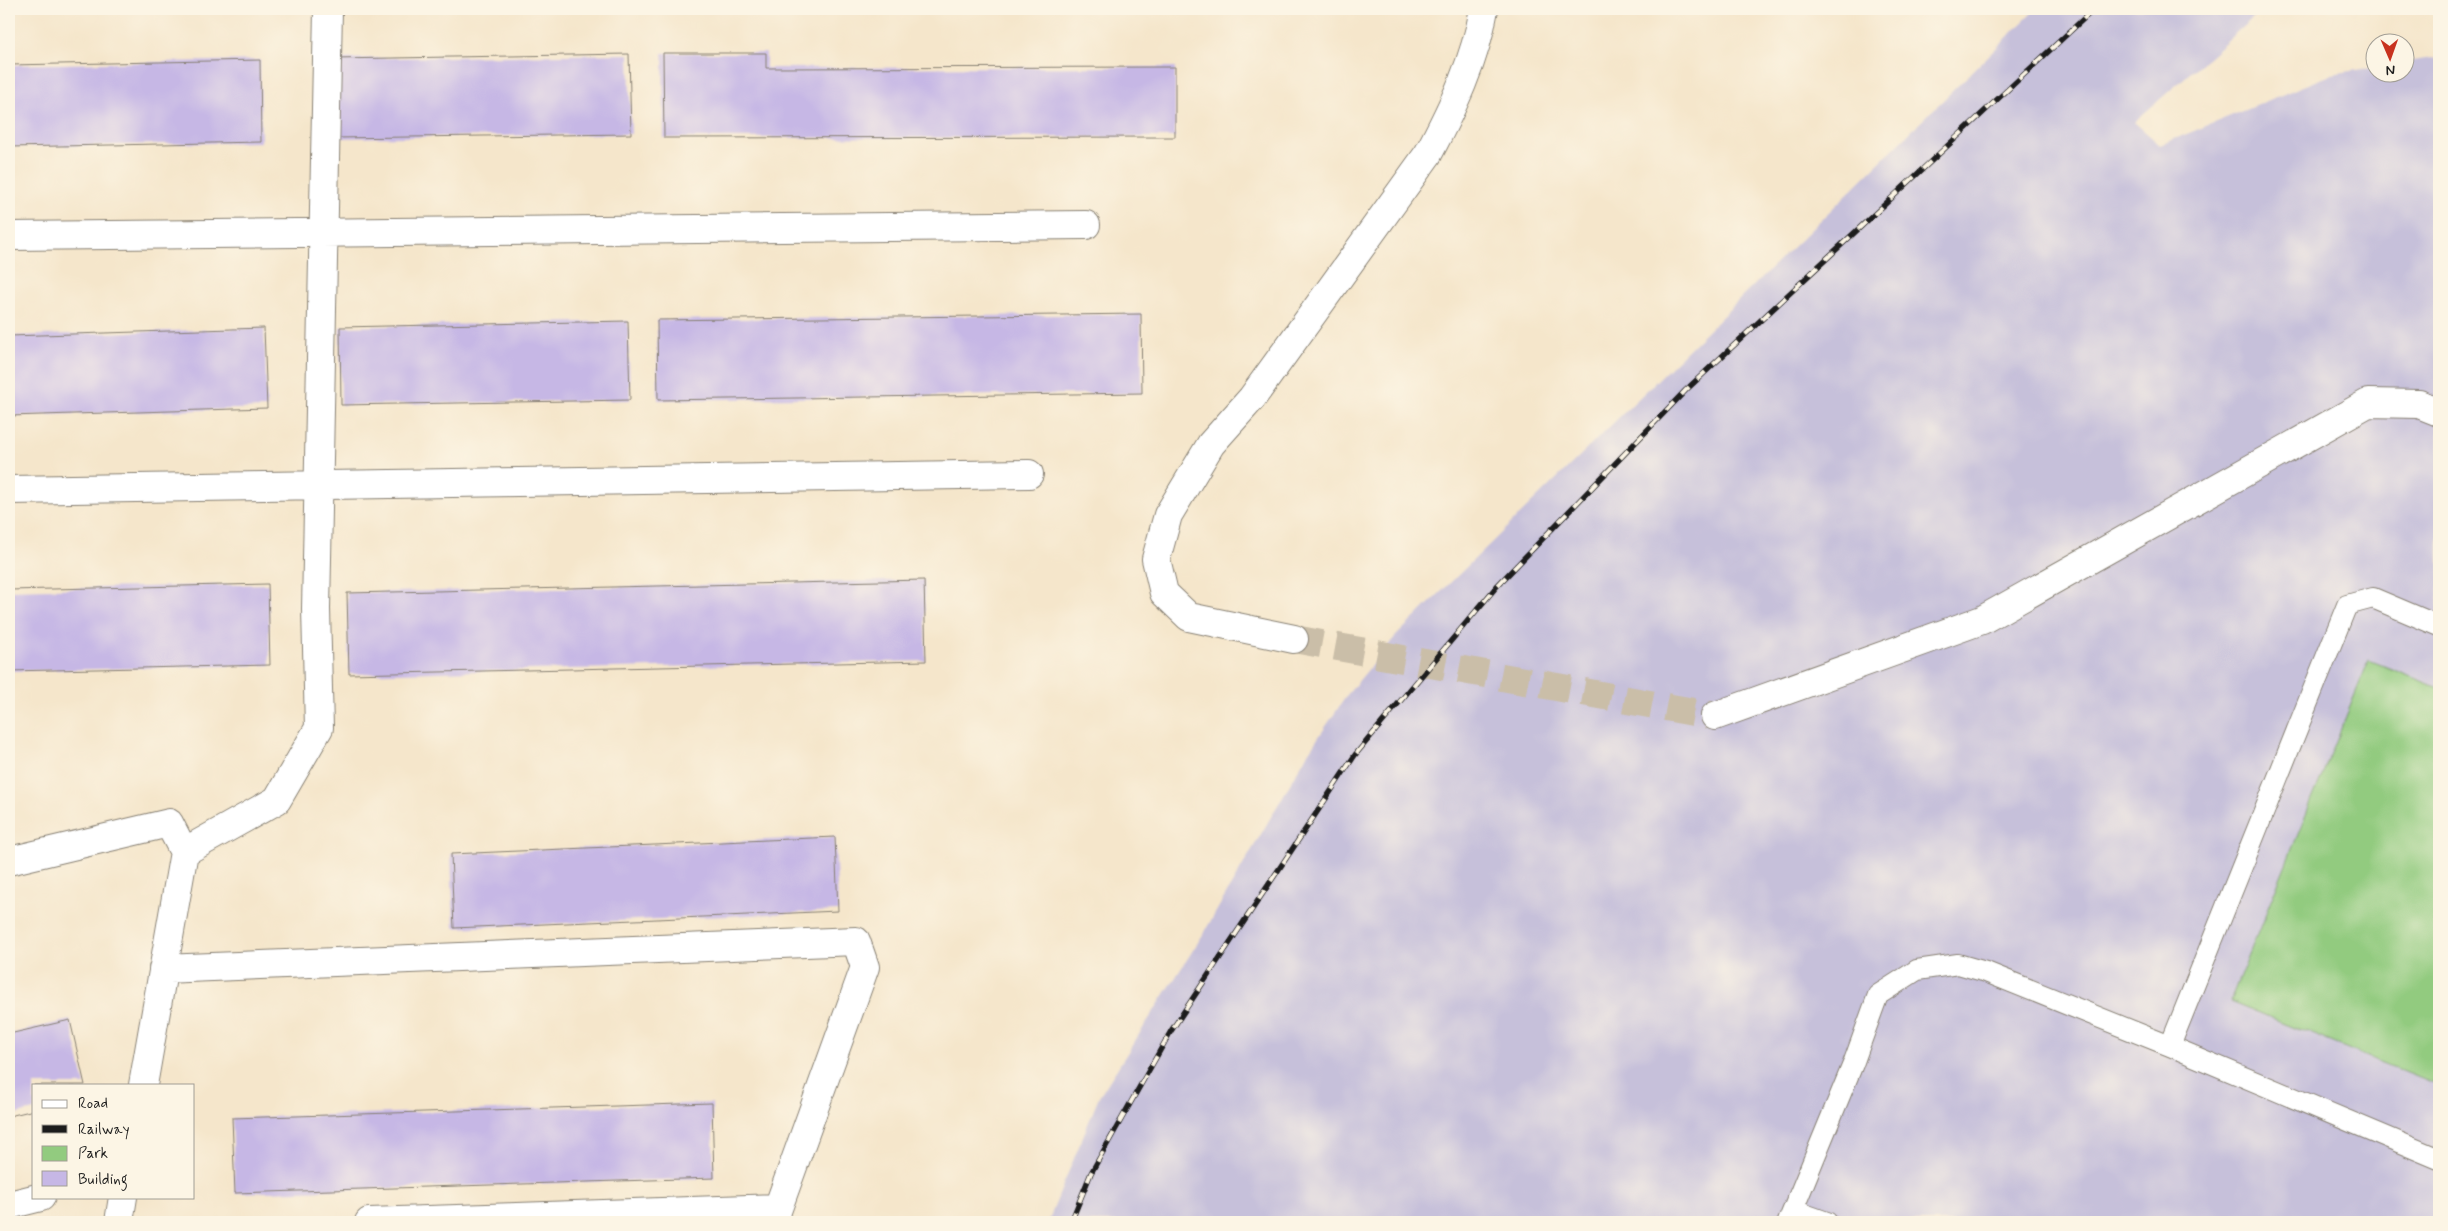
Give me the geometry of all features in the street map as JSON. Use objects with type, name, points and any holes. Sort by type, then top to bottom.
[{"type":"street","points":[[184,852],[276,800],[319,728],[316,609],[328,9]]},
{"type":"street","points":[[1294,639],[1189,617],[1164,593],[1156,559],[1168,515],[1211,444],[1252,398],[1428,154],[1451,111],[1470,66],[1484,9]]},
{"type":"street","points":[[9,236],[1086,224]]},
{"type":"street","points":[[1715,716],[1982,620],[2368,403],[2419,404],[2439,412]]},
{"type":"street","points":[[9,490],[1029,474]]},
{"type":"street","points":[[9,861],[168,823],[184,852],[143,1084]]},
{"type":"street","points":[[163,969],[856,941],[865,967],[775,1215],[369,1222]]},
{"type":"street","points":[[9,1205],[37,1198]]},
{"type":"street","points":[[119,1222],[123,1198]]},
{"type":"lane","points":[[2170,1046],[2347,605],[2373,598],[2439,626]]},
{"type":"lane","points":[[1826,1222],[1790,1216],[1853,1064],[1878,995],[1917,970],[1958,964],[1986,972],[2170,1046],[2439,1159]]},
{"type":"shaded area","points":[[2036,9],[2263,9],[2134,122],[2160,145],[2332,74],[2366,68],[2366,82],[2416,82],[2416,60],[2439,57],[2439,1222],[1048,1222],[1099,1097],[1202,936],[1308,753],[1347,695],[1395,637]]},
{"type":"green space","points":[[2369,660],[2439,688],[2439,1086],[2230,1001]]},
{"type":"building","points":[[663,53],[766,53],[766,68],[1175,67],[1175,137],[664,138]]},
{"type":"building","points":[[629,54],[631,134],[335,138],[334,59]]},
{"type":"building","points":[[260,60],[261,142],[9,147],[9,65]]},
{"type":"building","points":[[1141,314],[1142,393],[658,400],[657,320]]},
{"type":"building","points":[[628,321],[630,400],[341,405],[340,327]]},
{"type":"building","points":[[264,328],[267,408],[9,416],[9,336]]},
{"type":"building","points":[[924,580],[926,661],[349,674],[347,593]]},
{"type":"building","points":[[268,584],[270,665],[9,671],[9,590]]},
{"type":"building","points":[[835,837],[838,911],[454,928],[451,854]]},
{"type":"building","points":[[70,1020],[85,1084],[32,1084],[32,1110],[9,1116],[9,1034]]},
{"type":"building","points":[[712,1103],[714,1178],[235,1193],[232,1118]]},
{"type":"tunnel","points":[[1294,639],[1715,716]]},
{"type":"railway","points":[[1071,1222],[1091,1173],[1171,1031],[1355,755],[1497,586],[1686,390],[2094,9]]}]
